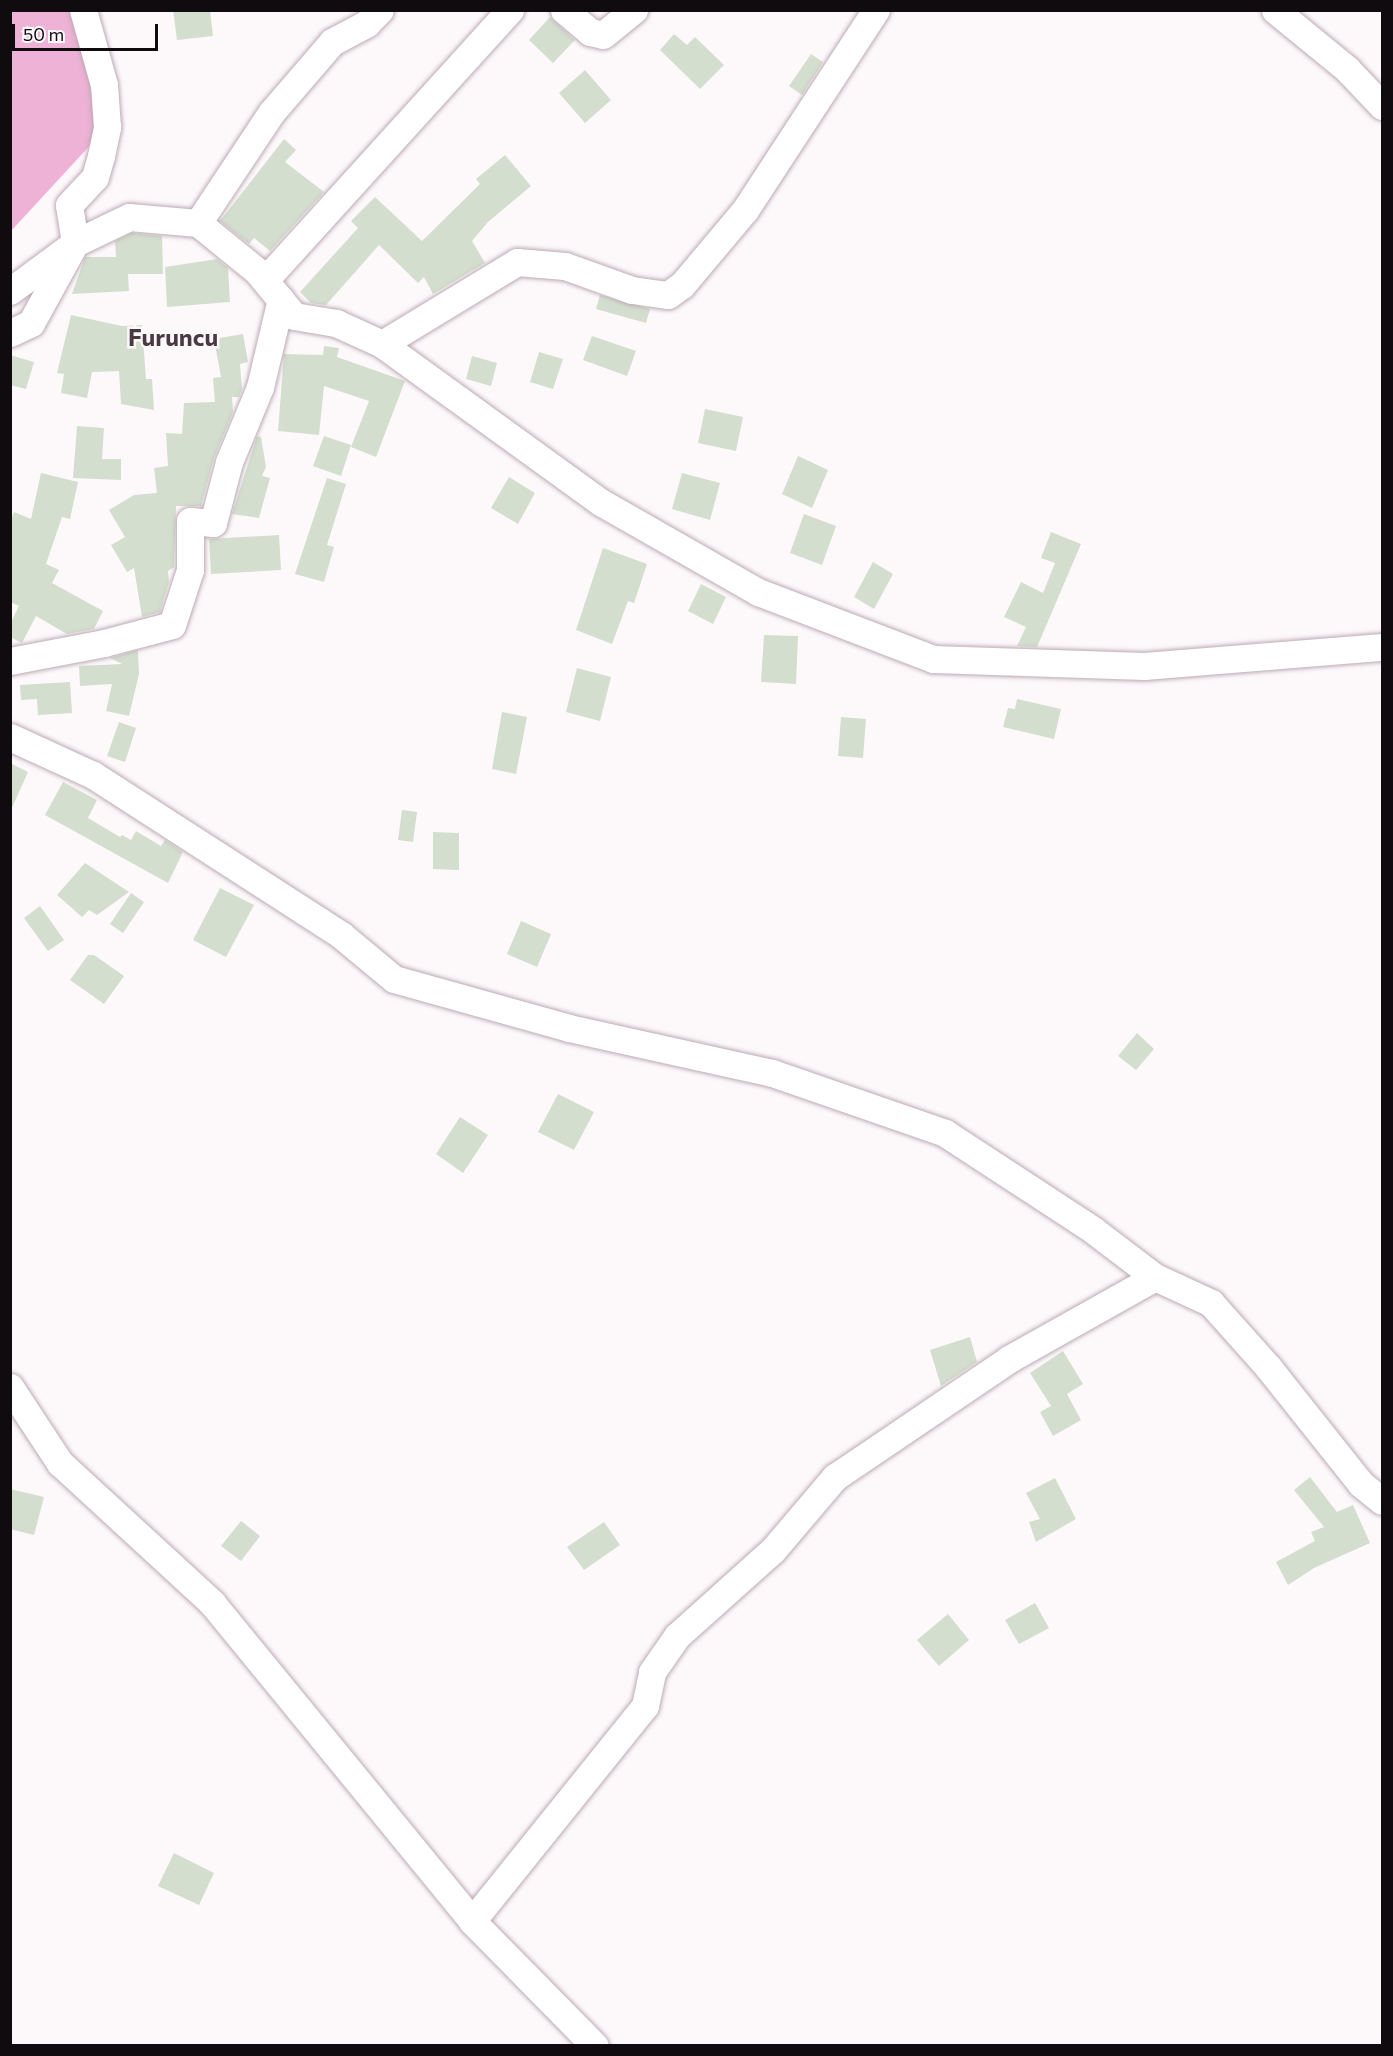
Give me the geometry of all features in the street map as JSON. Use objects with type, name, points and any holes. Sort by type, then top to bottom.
[{"type":"street","points":[[10,333],[32,324],[75,243],[69,206],[95,177],[107,127],[104,85],[83,10]]},
{"type":"street","points":[[198,223],[271,113],[332,42],[368,23],[380,10]]},
{"type":"street","points":[[10,661],[104,644],[172,625],[190,570],[189,521],[213,523],[229,462],[260,387],[273,290],[510,10]]},
{"type":"street","points":[[564,10],[596,35],[613,30],[634,10]]},
{"type":"street","points":[[382,344],[517,261],[565,266],[632,290],[668,295],[682,285],[745,210],[876,10]]},
{"type":"street","points":[[1275,10],[1379,95]]},
{"type":"street","points":[[10,291],[75,243],[129,217],[198,223],[273,290],[294,316],[336,323],[382,344],[602,503],[758,592],[933,659],[1144,666],[1380,651]]},
{"type":"street","points":[[10,737],[93,775],[341,935],[394,979],[569,1028],[772,1073],[945,1133],[1094,1230],[1155,1277],[1211,1304],[1268,1367],[1360,1484],[1383,1501]]},
{"type":"street","points":[[472,1921],[645,1706],[652,1672],[676,1636],[773,1550],[835,1477],[1009,1359],[1155,1277]]},
{"type":"street","points":[[10,1387],[60,1463],[212,1603],[240,1634],[472,1921],[595,2046]]},
{"type":"shaded area","points":[[11,11],[73,11],[107,127],[11,231]]},
{"type":"building","points":[[173,10],[210,10],[213,36],[177,40]]},
{"type":"building","points":[[550,17],[575,40],[553,63],[529,40]]},
{"type":"building","points":[[674,34],[687,45],[695,37],[724,65],[700,89],[660,50]]},
{"type":"building","points":[[811,54],[823,62],[802,95],[789,86]]},
{"type":"building","points":[[585,70],[611,100],[585,123],[559,93]]},
{"type":"building","points":[[284,139],[296,150],[285,162],[324,192],[270,251],[254,238],[249,244],[220,221]]},
{"type":"building","points":[[505,155],[531,186],[488,222],[472,241],[485,263],[433,294],[424,277],[418,283],[379,245],[326,305],[311,303],[300,292],[358,228],[351,221],[375,197],[422,241],[480,184],[476,179]]},
{"type":"building","points":[[132,233],[162,236],[163,274],[128,274],[129,291],[72,294],[85,257],[116,257],[115,241]]},
{"type":"building","points":[[217,259],[228,268],[230,302],[167,307],[165,267]]},
{"type":"building","points":[[600,295],[650,309],[646,323],[596,309]]},
{"type":"building","points":[[71,315],[122,326],[142,325],[146,379],[152,379],[154,410],[121,404],[119,371],[92,372],[87,398],[61,393],[64,374],[57,373]]},
{"type":"building","points":[[243,334],[248,362],[240,364],[242,389],[239,397],[232,397],[233,412],[214,458],[201,506],[176,506],[174,567],[168,571],[169,582],[160,612],[142,617],[134,568],[127,572],[111,545],[125,537],[109,510],[134,495],[157,493],[154,468],[168,466],[166,433],[182,434],[184,403],[215,402],[213,378],[221,377],[214,339]]},
{"type":"building","points":[[592,336],[636,351],[627,376],[583,360]]},
{"type":"building","points":[[324,346],[339,348],[337,357],[405,381],[376,457],[351,447],[369,401],[324,386],[319,435],[278,431],[284,354],[323,355]]},
{"type":"building","points":[[539,352],[563,359],[553,389],[530,382]]},
{"type":"building","points":[[10,355],[34,362],[26,389],[10,385]]},
{"type":"building","points":[[472,356],[497,363],[491,386],[466,379]]},
{"type":"building","points":[[705,409],[743,417],[736,451],[698,443]]},
{"type":"building","points":[[77,426],[104,428],[102,459],[121,459],[121,480],[73,478]]},
{"type":"building","points":[[257,436],[261,437],[266,467],[262,476],[270,478],[259,518],[232,514]]},
{"type":"building","points":[[324,436],[351,445],[341,476],[313,466]]},
{"type":"building","points":[[798,456],[828,470],[812,508],[782,494]]},
{"type":"building","points":[[41,473],[78,482],[70,519],[62,517],[46,564],[59,570],[52,583],[103,611],[94,629],[67,634],[36,616],[22,643],[10,637],[10,624],[19,606],[10,602],[10,522],[14,512],[31,519]]},
{"type":"building","points":[[682,473],[720,483],[710,520],[672,509]]},
{"type":"building","points":[[509,477],[535,493],[518,524],[491,508]]},
{"type":"building","points":[[327,478],[346,484],[327,545],[334,547],[324,582],[295,574]]},
{"type":"building","points":[[804,514],[836,526],[822,565],[790,553]]},
{"type":"building","points":[[1051,532],[1081,544],[1037,647],[1017,646],[1026,627],[1004,617],[1021,582],[1043,593],[1055,563],[1041,558]]},
{"type":"building","points":[[279,535],[281,570],[211,574],[209,539]]},
{"type":"building","points":[[603,548],[647,564],[634,603],[628,601],[612,644],[576,630]]},
{"type":"building","points":[[873,562],[893,574],[874,609],[854,597]]},
{"type":"building","points":[[701,584],[726,597],[713,624],[688,611]]},
{"type":"building","points":[[764,635],[798,636],[796,684],[761,682]]},
{"type":"building","points":[[138,650],[139,674],[129,716],[106,711],[112,684],[80,686],[79,666],[122,664],[110,658]]},
{"type":"building","points":[[577,668],[611,677],[600,721],[566,712]]},
{"type":"building","points":[[70,682],[72,713],[38,715],[37,699],[21,700],[20,685]]},
{"type":"building","points":[[1017,699],[1061,709],[1054,739],[1003,727],[1008,708],[1015,709]]},
{"type":"building","points":[[502,712],[527,717],[516,774],[492,769]]},
{"type":"building","points":[[841,717],[866,719],[863,758],[838,756]]},
{"type":"building","points":[[119,722],[136,728],[125,762],[107,756]]},
{"type":"building","points":[[10,763],[28,772],[10,812]]},
{"type":"building","points":[[63,782],[97,800],[88,818],[120,837],[122,835],[131,840],[136,831],[161,846],[165,840],[183,852],[168,883],[45,815]]},
{"type":"building","points":[[402,810],[417,812],[413,842],[398,840]]},
{"type":"building","points":[[433,832],[459,833],[459,870],[433,869]]},
{"type":"building","points":[[85,863],[129,892],[97,915],[89,910],[82,917],[57,895]]},
{"type":"building","points":[[220,888],[254,905],[226,957],[193,940]]},
{"type":"building","points":[[131,893],[144,902],[123,933],[110,924]]},
{"type":"building","points":[[40,906],[64,940],[48,951],[24,918]]},
{"type":"building","points":[[521,921],[551,934],[537,967],[507,954]]},
{"type":"building","points":[[88,955],[94,955],[124,976],[104,1004],[70,980]]},
{"type":"building","points":[[1137,1033],[1154,1049],[1136,1070],[1118,1056]]},
{"type":"building","points":[[558,1094],[594,1112],[574,1150],[538,1132]]},
{"type":"building","points":[[460,1117],[488,1135],[463,1173],[436,1154]]},
{"type":"building","points":[[970,1337],[977,1362],[941,1386],[930,1350]]},
{"type":"building","points":[[1063,1351],[1083,1384],[1067,1394],[1081,1420],[1053,1436],[1040,1412],[1051,1406],[1030,1373]]},
{"type":"building","points":[[1310,1477],[1337,1512],[1353,1505],[1370,1543],[1314,1568],[1288,1585],[1276,1562],[1315,1541],[1311,1532],[1324,1527],[1294,1490]]},
{"type":"building","points":[[1055,1478],[1076,1519],[1036,1542],[1029,1522],[1040,1519],[1026,1493]]},
{"type":"building","points":[[10,1489],[44,1497],[34,1535],[10,1529]]},
{"type":"building","points":[[241,1521],[260,1536],[241,1561],[221,1546]]},
{"type":"building","points":[[604,1522],[620,1545],[584,1570],[567,1547]]},
{"type":"building","points":[[1035,1603],[1049,1628],[1019,1644],[1005,1620]]},
{"type":"building","points":[[948,1614],[969,1640],[939,1666],[917,1640]]},
{"type":"building","points":[[174,1853],[214,1873],[199,1905],[158,1886]]},
{"type":"district","name":"Furuncu","points":[[173,337]]}]
